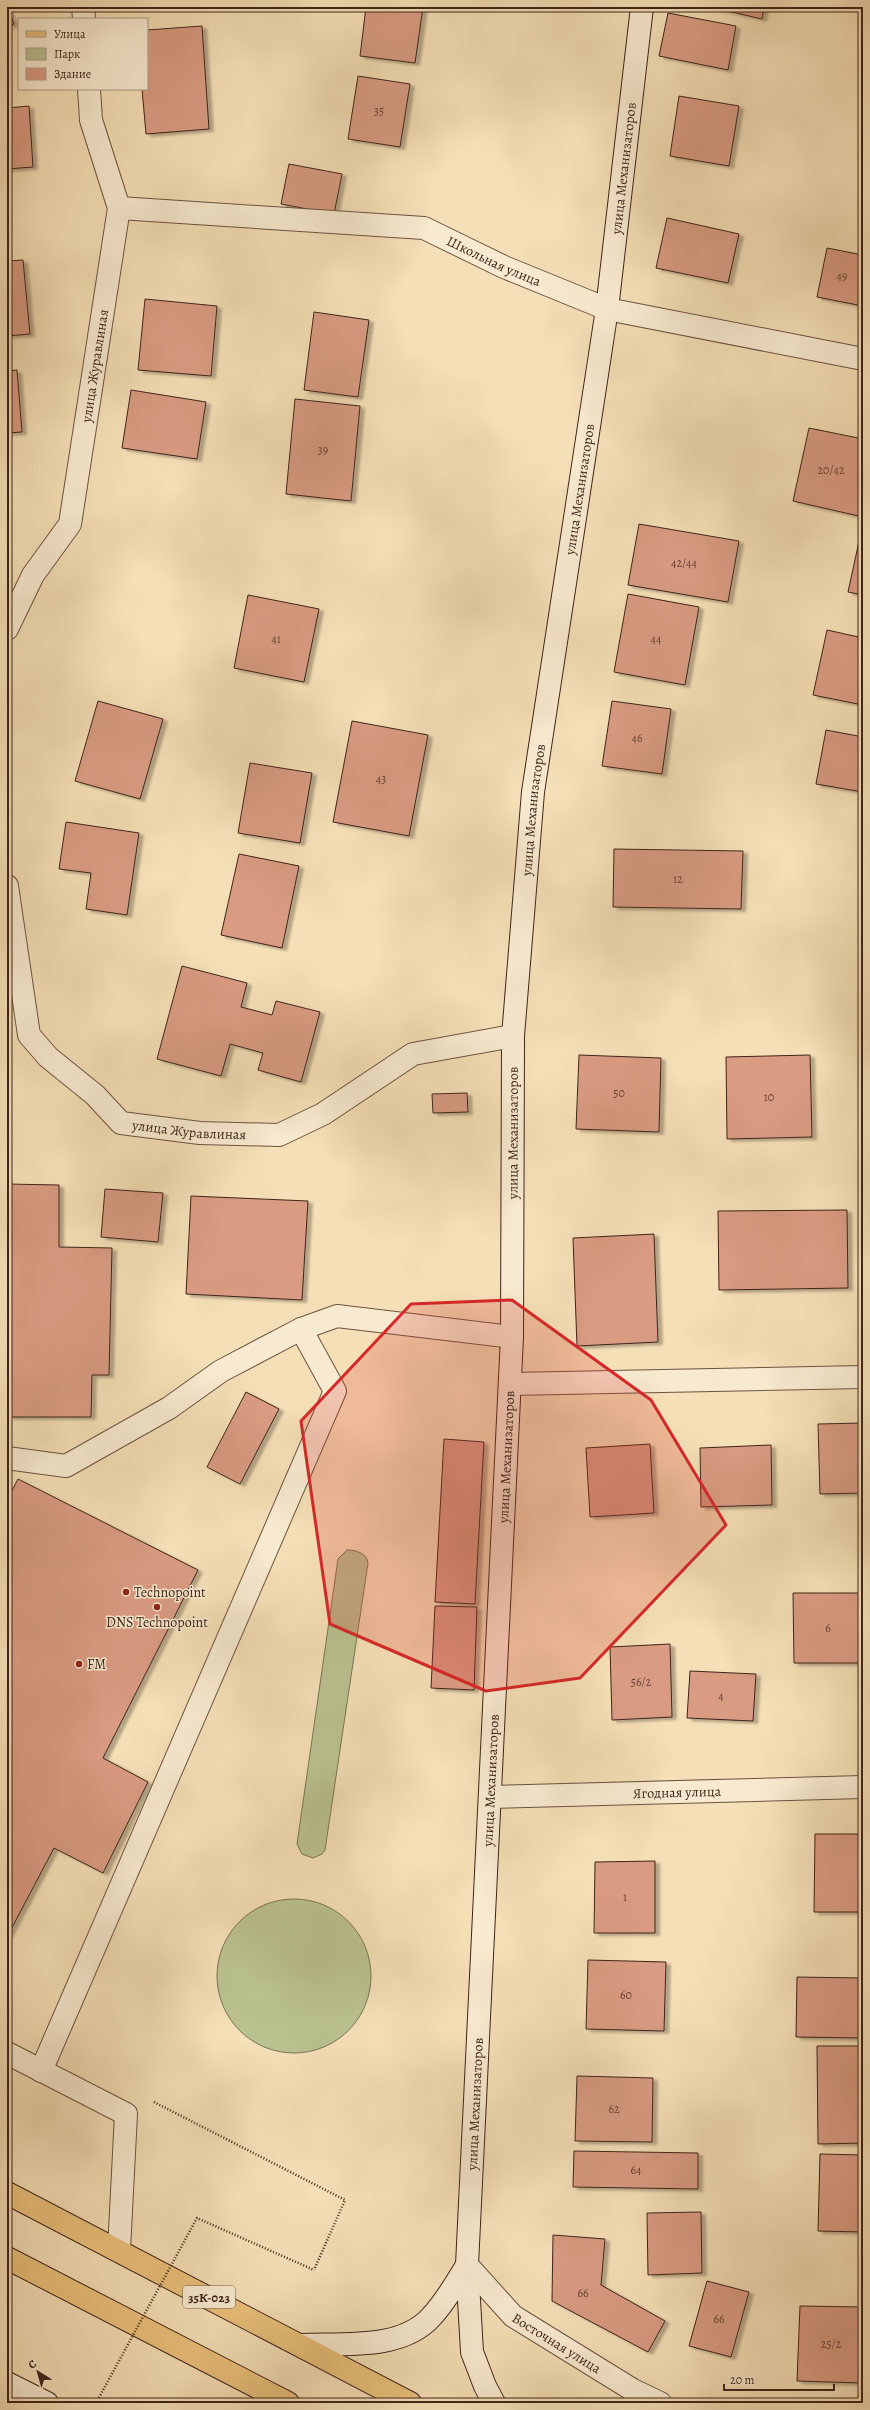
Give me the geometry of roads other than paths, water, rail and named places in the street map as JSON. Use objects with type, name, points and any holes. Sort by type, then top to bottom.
[{"type":"main road","name":"35К-023","points":[[7,2193],[119,2250],[410,2403]]},
{"type":"main road","points":[[7,2258],[288,2403]]},
{"type":"street","points":[[83,7],[84,18]]},
{"type":"street","name":"улица Механизаторов","points":[[494,2403],[485,2386],[472,2352],[467,2266],[512,1337],[512,1036],[533,792],[607,309],[642,7]]},
{"type":"street","name":"улица Журавлиная","points":[[7,629],[32,575],[70,524],[119,208],[91,120],[89,90]]},
{"type":"street","name":"Школьная улица","points":[[119,208],[424,228],[504,267],[607,309],[863,359]]},
{"type":"street","name":"улица Журавлиная","points":[[7,886],[29,1034],[48,1057],[96,1095],[121,1123],[200,1132],[279,1135],[323,1114],[413,1054],[512,1036]]},
{"type":"street","points":[[7,1458],[66,1466],[169,1408],[220,1371],[301,1328],[337,1316],[512,1337]]},
{"type":"street","points":[[41,2071],[335,1391],[301,1328]]},
{"type":"street","points":[[510,1384],[863,1377]]},
{"type":"street","name":"Ягодная улица","points":[[490,1797],[863,1787]]},
{"type":"street","points":[[7,2053],[126,2114],[119,2250]]},
{"type":"street","points":[[300,2345],[392,2339],[414,2330],[431,2318],[467,2266]]},
{"type":"street","name":"Восточная улица","points":[[467,2266],[513,2316],[633,2390],[660,2403]]},
{"type":"street","points":[[7,2383],[47,2403]]},
{"type":"place","name":"Technopoint","points":[[126,1592]]},
{"type":"place","name":"DNS Technopoint","points":[[157,1607]]},
{"type":"place","name":"FM","points":[[79,1664]]}]
